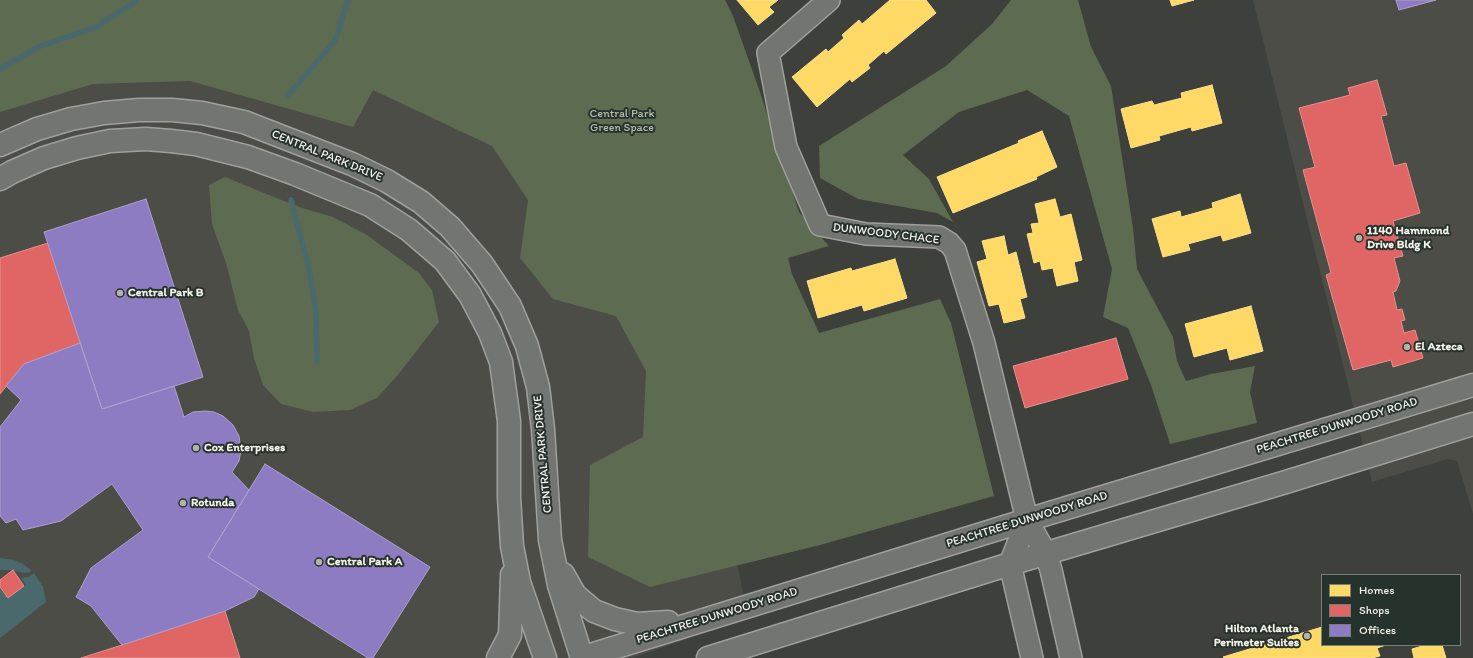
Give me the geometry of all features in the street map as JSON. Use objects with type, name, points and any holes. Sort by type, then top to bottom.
[{"type":"main road","name":"CENTRAL PARK DRIVE","points":[[0,145],[37,129],[71,119],[139,110],[172,110],[202,113],[244,122],[352,164],[387,181],[421,202],[450,227],[482,264],[510,306],[527,346],[538,387],[543,429],[550,540],[559,585],[581,658]]},
{"type":"main road","points":[[0,179],[44,158],[77,148],[110,141],[146,139],[196,144],[248,156],[370,205],[409,230],[445,261],[470,295],[490,333],[501,362],[509,421],[509,497],[512,546],[510,635],[498,658]]},
{"type":"main road","name":"PEACHTREE DUNWOODY ROAD","points":[[581,658],[1027,520],[1473,385]]},
{"type":"main road","points":[[708,658],[1010,564],[1279,484],[1473,424]]},
{"type":"main road","points":[[550,540],[568,584],[575,595],[594,611],[615,620],[637,624],[698,621]]},
{"type":"main road","points":[[512,546],[519,582],[545,658]]},
{"type":"street","name":"DUNWOODY CHACE","points":[[829,0],[768,53],[786,147],[820,225],[866,234],[939,237],[949,243],[955,250],[984,343],[1027,520],[1046,554],[1055,584],[1071,658]]},
{"type":"street","points":[[1027,520],[1010,564],[1032,658]]},
{"type":"shaded area","points":[[0,0],[625,0],[748,618],[632,658],[0,658]]},
{"type":"shaded area","points":[[1253,0],[1473,0],[1473,514],[1457,461],[1448,459],[1372,482]]},
{"type":"green space","name":"Central Park Green Space","points":[[0,0],[725,0],[733,16],[760,92],[799,212],[829,246],[788,258],[792,274],[819,333],[940,299],[951,323],[994,496],[820,545],[650,587],[588,557],[590,465],[643,437],[646,371],[616,316],[553,299],[520,258],[528,200],[492,146],[373,90],[353,127],[190,81],[93,84],[0,112]]},
{"type":"green space","points":[[1011,0],[1078,0],[1091,47],[1111,86],[1133,228],[1137,269],[1173,337],[1177,361],[1186,381],[1211,374],[1255,366],[1250,392],[1257,423],[1170,444],[1151,385],[1128,328],[1103,317],[1112,269],[1069,116],[1027,90],[959,112],[903,155],[929,179],[953,222],[937,213],[858,199],[820,178],[819,146],[946,66],[992,24]]},
{"type":"green space","points":[[225,177],[302,208],[333,217],[367,235],[419,273],[432,290],[439,322],[397,376],[377,398],[350,410],[313,412],[281,404],[263,385],[254,358],[249,331],[238,310],[226,263],[212,224],[209,185]]},
{"type":"water","points":[[0,558],[14,560],[31,570],[30,572],[24,573],[11,570],[0,570]]},
{"type":"water","points":[[34,573],[43,587],[46,602],[0,638],[0,588],[8,598],[26,585],[21,578],[29,577]]},
{"type":"building: Homes","points":[[737,0],[778,0],[769,7],[774,12],[758,25]]},
{"type":"building: Homes","points":[[890,0],[926,0],[936,13],[886,54],[884,51],[868,65],[870,68],[852,82],[850,79],[817,107],[792,77],[826,49],[828,52],[844,38],[842,35],[859,20],[862,24]]},
{"type":"building: Homes","points":[[1170,0],[1194,0],[1172,6]]},
{"type":"building: Homes","points":[[1212,85],[1222,123],[1192,131],[1191,127],[1159,136],[1160,140],[1131,148],[1121,109],[1152,101],[1154,105],[1182,98],[1181,93]]},
{"type":"building: Homes","points":[[1042,131],[1057,167],[1036,177],[1037,179],[953,213],[937,177],[1019,143],[1018,141]]},
{"type":"building: Homes","points":[[1240,194],[1251,233],[1223,241],[1221,235],[1188,244],[1190,250],[1163,257],[1152,219],[1180,211],[1181,217],[1213,208],[1212,203]]},
{"type":"building: Homes","points":[[1055,199],[1060,217],[1071,214],[1082,260],[1074,262],[1078,281],[1057,286],[1053,268],[1042,270],[1040,261],[1034,263],[1027,234],[1033,233],[1031,224],[1039,223],[1035,204]]},
{"type":"building: Homes","points":[[1004,236],[1008,255],[1016,252],[1027,297],[1020,299],[1025,318],[1004,323],[999,304],[989,306],[977,262],[987,259],[982,241]]},
{"type":"building: Homes","points":[[895,259],[907,298],[864,311],[862,305],[818,318],[807,281],[851,268],[852,271]]},
{"type":"building: Homes","points":[[1251,306],[1263,351],[1230,360],[1227,348],[1194,357],[1185,324]]},
{"type":"building: Homes","name":"Hilton Atlanta Perimeter Suites","points":[[1321,627],[1321,646],[1383,646],[1377,648],[1380,656],[1372,658],[1223,657]]},
{"type":"building: Homes","points":[[1422,646],[1442,646],[1446,658],[1414,658],[1412,649]]},
{"type":"building: Shops","name":"1140 Hammond Drive Bldg K","points":[[1377,80],[1387,115],[1381,116],[1394,166],[1406,163],[1420,213],[1393,221],[1403,256],[1394,258],[1400,281],[1396,291],[1393,292],[1397,310],[1402,309],[1405,320],[1401,321],[1404,333],[1415,330],[1423,358],[1393,367],[1391,360],[1353,370],[1326,275],[1331,273],[1303,170],[1315,167],[1299,108],[1350,95],[1348,88]]},
{"type":"building: Shops","points":[[48,243],[80,343],[24,364],[0,394],[0,258]]},
{"type":"building: Shops","points":[[1116,338],[1128,379],[1025,408],[1013,366]]},
{"type":"building: Shops","points":[[13,570],[24,586],[8,598],[0,587],[0,580]]},
{"type":"building: Shops","points":[[225,611],[240,658],[81,658],[122,645]]},
{"type":"building: Offices","points":[[1396,0],[1436,0],[1399,10]]},
{"type":"building: Offices","name":"Central Park B","points":[[146,199],[203,377],[102,409],[44,232]]},
{"type":"building: Offices","name":"Rotunda","points":[[80,343],[102,409],[174,386],[184,417],[193,412],[214,412],[223,416],[233,425],[239,436],[241,450],[239,461],[232,472],[249,490],[208,557],[259,589],[254,597],[225,611],[122,645],[91,606],[76,597],[91,568],[143,530],[112,484],[61,521],[23,530],[16,519],[6,523],[0,516],[0,427],[21,400],[6,386],[24,364]]},
{"type":"building: Offices","name":"Central Park A","points":[[265,464],[430,567],[373,658],[368,658],[208,557]]},
{"type":"waterway","points":[[0,69],[38,47],[96,27],[136,0]]},
{"type":"waterway","points":[[288,95],[335,41],[348,0]]},
{"type":"waterway","points":[[291,200],[309,269],[316,311],[317,362]]},
{"type":"place","name":"1140 Hammond Drive Bldg K","points":[[1359,238]]},
{"type":"place","name":"Central Park B","points":[[120,293]]},
{"type":"place","name":"El Azteca","points":[[1407,347]]},
{"type":"place","name":"Cox Enterprises","points":[[196,448]]},
{"type":"place","name":"Rotunda","points":[[183,503]]},
{"type":"place","name":"Central Park A","points":[[319,562]]},
{"type":"place","name":"Hilton Atlanta Perimeter Suites","points":[[1307,636]]}]
